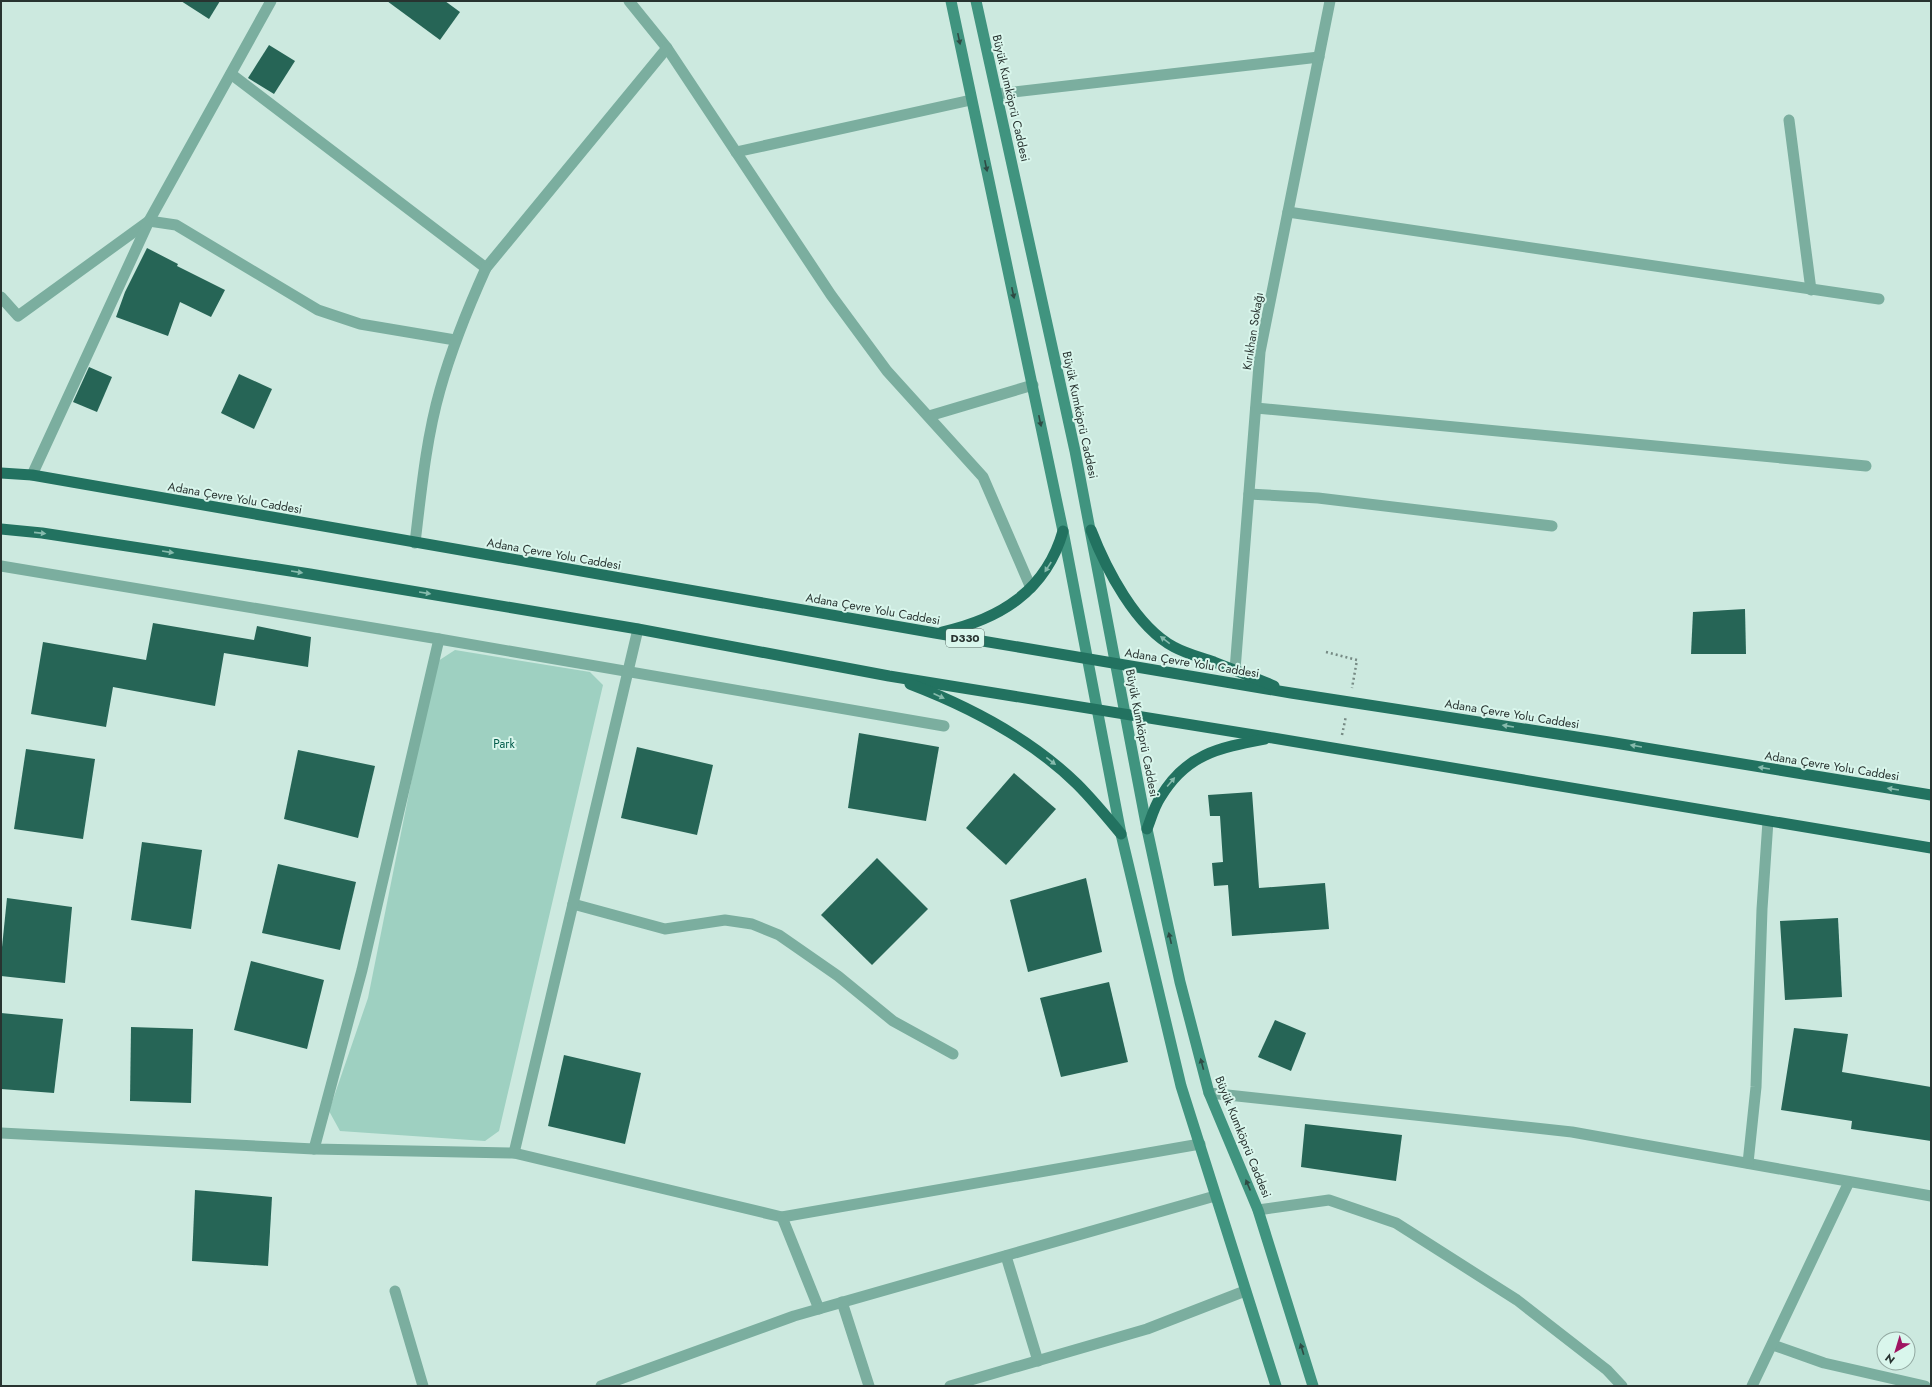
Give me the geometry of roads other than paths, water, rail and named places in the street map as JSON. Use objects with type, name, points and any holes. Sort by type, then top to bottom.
[{"type":"highway","name":"Adana Çevre Yolu Caddesi","points":[[1,472],[32,475],[415,543],[1116,664],[1291,693],[1609,742],[1931,795]]},
{"type":"highway","points":[[1,529],[42,533],[638,628],[889,676],[1273,738],[1931,848]]},
{"type":"highway","points":[[1091,530],[1101,557],[1112,577],[1140,617],[1154,632],[1173,646],[1185,652],[1235,670],[1291,693]]},
{"type":"highway","points":[[935,633],[968,626],[1010,605],[1031,588],[1054,557],[1063,531]]},
{"type":"highway","points":[[889,676],[952,702],[1034,748],[1077,784],[1121,834]]},
{"type":"highway","points":[[1147,829],[1159,799],[1170,783],[1185,766],[1203,755],[1223,748],[1273,738]]},
{"type":"main road","points":[[951,1],[1063,531],[1121,834],[1181,1086],[1276,1386]]},
{"type":"main road","name":"Büyük Kumköprü Caddesi","points":[[976,1],[1091,530],[1147,829],[1179,975],[1209,1093],[1258,1210],[1313,1386]]},
{"type":"street","points":[[32,475],[149,221],[271,1]]},
{"type":"street","points":[[628,1],[667,48],[831,295],[887,371],[984,477],[1031,588]]},
{"type":"street","name":"Kırıkhan Sokağı","points":[[1235,670],[1260,352],[1330,1]]},
{"type":"street","points":[[415,543],[425,467],[438,399],[455,340],[486,268],[667,48]]},
{"type":"street","points":[[997,94],[1319,57]]},
{"type":"street","points":[[231,74],[486,268]]},
{"type":"street","points":[[736,152],[972,100]]},
{"type":"street","points":[[1789,120],[1812,290]]},
{"type":"street","points":[[1288,212],[1879,300]]},
{"type":"street","points":[[1,297],[18,316],[149,221],[176,225],[318,310],[360,324],[455,340]]},
{"type":"street","points":[[928,416],[1033,385]]},
{"type":"street","points":[[1256,408],[1866,466]]},
{"type":"street","points":[[1249,494],[1318,498],[1552,526]]},
{"type":"street","points":[[1,566],[439,638],[944,726]]},
{"type":"street","points":[[514,1153],[638,628]]},
{"type":"street","points":[[314,1149],[362,970],[439,638]]},
{"type":"street","points":[[1748,1163],[1756,1087],[1762,909],[1768,821]]},
{"type":"street","points":[[573,904],[665,929],[725,920],[752,924],[779,935],[838,976],[893,1021],[953,1054]]},
{"type":"street","points":[[1209,1093],[1572,1132],[1931,1196]]},
{"type":"street","points":[[1,1132],[314,1149],[514,1153],[782,1217],[1200,1144]]},
{"type":"street","points":[[1752,1386],[1849,1182]]},
{"type":"street","points":[[601,1386],[794,1316],[1215,1196]]},
{"type":"street","points":[[1258,1210],[1329,1200],[1396,1223],[1517,1300],[1607,1370],[1622,1386]]},
{"type":"street","points":[[782,1217],[819,1309]]},
{"type":"street","points":[[1006,1256],[1038,1361]]},
{"type":"street","points":[[395,1291],[423,1386]]},
{"type":"street","points":[[950,1386],[1147,1329],[1245,1291]]},
{"type":"street","points":[[842,1302],[869,1386]]},
{"type":"street","points":[[1772,1345],[1824,1363],[1925,1386]]},
{"type":"park label","name":"Park","points":[[504,744]]}]
